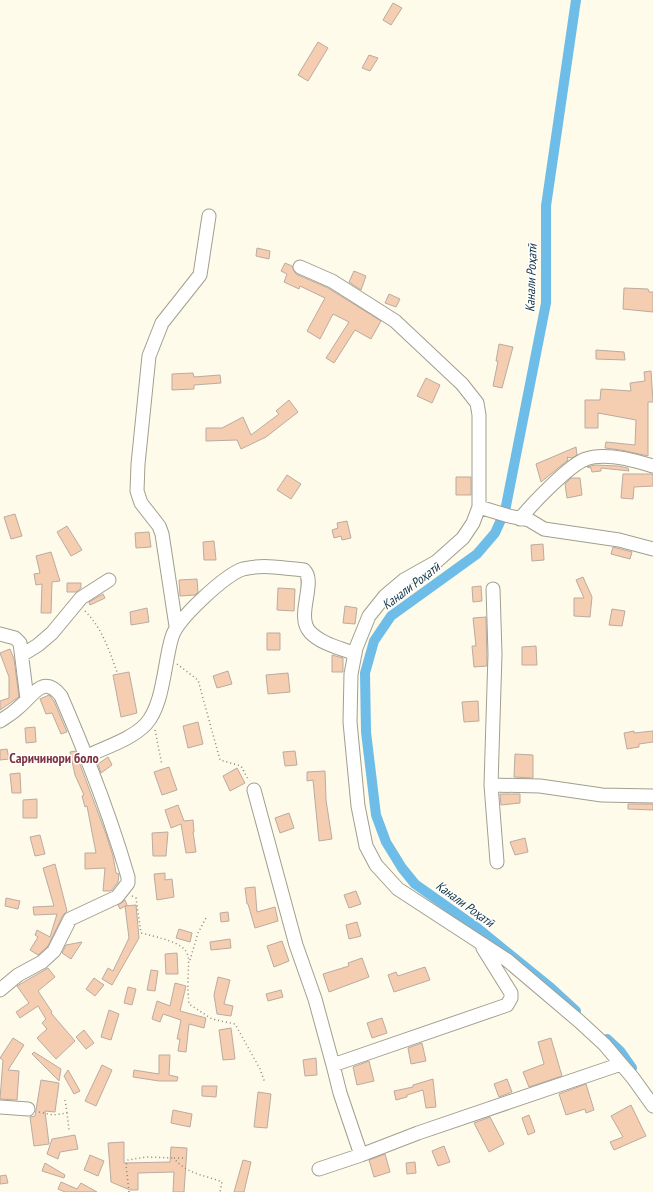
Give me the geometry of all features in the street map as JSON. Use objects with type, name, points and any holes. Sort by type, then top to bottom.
[{"type":"street","points":[[87,756],[133,733],[148,721],[158,698],[167,656],[176,626],[162,534],[159,526],[141,502],[137,491],[138,464],[149,356],[162,323],[200,275],[209,216]]},
{"type":"street","points":[[300,267],[332,281],[395,321],[462,384],[476,403],[479,414],[479,507],[473,523],[463,538],[436,562],[404,580],[385,596],[369,616],[355,654],[351,674],[350,722],[358,806],[366,846],[376,865],[398,889],[507,960],[579,1021],[604,1044],[653,1106]]},
{"type":"street","points":[[514,518],[575,464],[585,459],[595,456],[614,458],[653,466]]},
{"type":"street","points":[[479,507],[514,518],[529,520],[544,529],[619,540],[653,549]]},
{"type":"street","points":[[176,626],[200,602],[240,571],[257,568],[304,570],[308,577],[304,617],[306,628],[311,634],[322,640],[355,654]]},
{"type":"street","points":[[22,655],[38,646],[52,634],[77,602],[109,580]]},
{"type":"street","points":[[493,589],[495,654],[491,785],[496,862]]},
{"type":"street","points":[[0,634],[15,638],[20,644],[27,699]]},
{"type":"street","points":[[0,721],[18,709],[39,688],[46,686],[55,688],[61,696],[87,756],[114,828],[128,877],[128,884],[117,897],[70,919],[54,951],[42,962],[18,975],[0,990]]},
{"type":"street","points":[[491,785],[540,786],[602,794],[653,796]]},
{"type":"street","points":[[254,790],[296,945],[315,999],[340,1093],[361,1156]]},
{"type":"street","points":[[333,1065],[507,1005],[511,998],[511,993],[480,943]]},
{"type":"street","points":[[319,1169],[361,1156],[418,1133],[621,1064]]},
{"type":"street","points":[[0,1107],[28,1110]]},
{"type":"path","points":[[77,602],[92,618],[107,643],[117,672]]},
{"type":"path","points":[[167,656],[198,680],[220,760],[241,766],[254,790]]},
{"type":"path","points":[[148,721],[155,729],[162,765]]},
{"type":"path","points":[[124,890],[136,898],[141,933],[174,942],[184,948],[188,953],[190,962]]},
{"type":"path","points":[[206,918],[198,933],[190,962],[187,990],[189,1004],[212,1019],[235,1024],[260,1069],[265,1083]]},
{"type":"path","points":[[66,1100],[66,1113],[70,1130]]},
{"type":"path","points":[[28,1110],[53,1116],[66,1113]]},
{"type":"path","points":[[129,1192],[126,1165],[128,1160],[146,1157],[183,1158]]},
{"type":"path","points":[[174,1158],[190,1172],[207,1176],[222,1182],[220,1192]]},
{"type":"building","points":[[393,3],[402,8],[391,25],[383,20]]},
{"type":"building","points":[[318,42],[328,48],[308,81],[298,75]]},
{"type":"building","points":[[369,55],[378,58],[370,71],[362,68]]},
{"type":"building","points":[[257,248],[270,251],[269,259],[256,256]]},
{"type":"building","points":[[285,263],[292,266],[296,274],[328,288],[381,321],[371,339],[355,330],[334,363],[326,358],[349,322],[333,314],[320,339],[307,331],[325,298],[300,286],[299,289],[284,282],[287,274],[281,271]]},
{"type":"building","points":[[354,271],[366,276],[361,290],[349,282]]},
{"type":"building","points":[[624,288],[648,289],[649,292],[653,292],[653,312],[623,309]]},
{"type":"building","points":[[389,294],[400,299],[396,307],[385,303]]},
{"type":"building","points":[[499,344],[513,347],[502,388],[493,386],[498,361],[496,361]]},
{"type":"building","points":[[596,350],[624,352],[625,360],[596,359]]},
{"type":"building","points":[[651,371],[653,402],[648,402],[648,456],[605,448],[606,442],[635,445],[636,420],[598,413],[598,428],[585,428],[585,400],[600,400],[601,389],[631,391],[630,383],[645,381],[644,372]]},
{"type":"building","points":[[193,373],[194,377],[220,375],[221,383],[194,385],[194,389],[172,390],[172,374]]},
{"type":"building","points":[[426,378],[440,385],[432,403],[417,396]]},
{"type":"building","points":[[289,400],[298,412],[266,437],[241,449],[237,440],[206,441],[206,428],[222,428],[243,417],[251,435],[279,414],[276,411]]},
{"type":"building","points":[[576,447],[577,455],[572,458],[567,457],[568,460],[541,482],[536,464]]},
{"type":"building","points":[[595,465],[618,466],[628,468],[629,471],[601,468],[601,471],[592,472],[591,468],[587,467]]},
{"type":"building","points":[[623,474],[653,474],[653,486],[634,487],[633,499],[621,498]]},
{"type":"building","points":[[287,475],[301,484],[291,499],[277,490]]},
{"type":"building","points":[[456,477],[471,477],[471,495],[456,495]]},
{"type":"building","points":[[571,478],[580,478],[582,495],[567,498],[565,484]]},
{"type":"building","points":[[15,514],[22,536],[11,539],[4,517]]},
{"type":"building","points":[[347,521],[351,538],[342,540],[341,536],[334,538],[332,530],[338,528],[337,523]]},
{"type":"building","points":[[67,526],[82,550],[71,556],[57,532]]},
{"type":"building","points":[[149,532],[151,547],[136,548],[135,533]]},
{"type":"building","points":[[214,541],[216,560],[204,560],[203,542]]},
{"type":"building","points":[[543,544],[544,560],[532,561],[531,545]]},
{"type":"building","points":[[613,547],[632,552],[630,559],[611,554]]},
{"type":"building","points":[[51,552],[60,581],[52,582],[51,613],[41,613],[42,584],[36,585],[34,574],[40,573],[36,556]]},
{"type":"building","points":[[583,577],[592,597],[590,617],[574,616],[574,598],[584,598],[576,580]]},
{"type":"building","points":[[197,579],[198,592],[195,595],[180,596],[179,580]]},
{"type":"building","points":[[67,583],[81,583],[81,588],[76,592],[67,592]]},
{"type":"building","points":[[481,586],[482,601],[473,602],[472,587]]},
{"type":"building","points":[[278,588],[295,589],[294,611],[277,610]]},
{"type":"building","points":[[103,594],[105,598],[90,605],[89,602]]},
{"type":"building","points":[[345,606],[357,608],[355,624],[343,623]]},
{"type":"building","points":[[147,608],[149,622],[131,625],[130,612]]},
{"type":"building","points":[[612,609],[625,611],[622,626],[609,625]]},
{"type":"building","points":[[486,617],[487,666],[474,667],[472,646],[476,646],[473,618]]},
{"type":"building","points":[[267,633],[280,633],[280,650],[267,650]]},
{"type":"building","points":[[536,646],[537,665],[522,665],[522,647]]},
{"type":"building","points":[[10,649],[14,659],[19,697],[0,710],[0,701],[9,698],[9,677],[0,653]]},
{"type":"building","points":[[332,655],[343,658],[343,672],[332,672]]},
{"type":"building","points":[[228,671],[232,684],[217,688],[213,676]]},
{"type":"building","points":[[129,672],[137,713],[121,717],[113,675]]},
{"type":"building","points":[[288,673],[290,692],[268,694],[266,675]]},
{"type":"building","points":[[49,695],[54,701],[67,732],[61,734],[52,713],[46,714],[40,699]]},
{"type":"building","points":[[478,701],[479,721],[464,722],[462,702]]},
{"type":"building","points":[[198,722],[203,744],[188,748],[183,726]]},
{"type":"building","points":[[35,727],[36,742],[26,743],[25,728]]},
{"type":"building","points":[[634,731],[634,733],[653,731],[653,742],[639,744],[639,747],[627,749],[624,733]]},
{"type":"building","points":[[7,749],[9,759],[0,760],[0,750]]},
{"type":"building","points":[[75,751],[106,834],[113,856],[116,873],[119,874],[118,882],[111,891],[103,891],[105,868],[85,869],[85,853],[96,853],[87,806],[85,807],[82,796],[84,795],[75,775],[70,752]]},
{"type":"building","points":[[295,751],[297,765],[285,766],[283,752]]},
{"type":"building","points":[[515,754],[533,755],[533,778],[514,777]]},
{"type":"building","points":[[108,757],[112,765],[101,773],[98,764]]},
{"type":"building","points":[[169,767],[177,790],[162,795],[154,772]]},
{"type":"building","points":[[237,768],[245,783],[230,791],[223,776]]},
{"type":"building","points":[[325,771],[326,800],[332,839],[319,841],[313,780],[307,781],[307,772]]},
{"type":"building","points":[[20,773],[21,793],[12,793],[10,774]]},
{"type":"building","points":[[500,794],[520,794],[520,803],[501,805]]},
{"type":"building","points":[[37,799],[37,818],[23,818],[23,800]]},
{"type":"building","points":[[628,804],[653,804],[653,810],[628,809]]},
{"type":"building","points":[[178,805],[184,821],[193,820],[196,852],[186,853],[181,824],[171,828],[165,810]]},
{"type":"building","points":[[289,813],[294,828],[280,833],[275,818]]},
{"type":"building","points":[[168,832],[166,856],[153,856],[152,833]]},
{"type":"building","points":[[40,835],[45,854],[35,856],[30,837]]},
{"type":"building","points":[[525,838],[528,852],[515,855],[510,842]]},
{"type":"building","points":[[55,864],[67,911],[63,915],[48,946],[38,955],[30,950],[38,937],[35,935],[37,930],[50,937],[57,914],[34,915],[33,907],[54,906],[43,868]]},
{"type":"building","points":[[165,873],[165,880],[172,879],[174,897],[157,900],[154,874]]},
{"type":"building","points":[[255,887],[257,912],[275,907],[278,921],[255,928],[247,904],[245,888]]},
{"type":"building","points":[[356,891],[361,904],[349,908],[344,895]]},
{"type":"building","points":[[6,898],[20,901],[18,909],[5,906]]},
{"type":"building","points":[[125,900],[127,905],[120,909],[118,905]]},
{"type":"building","points":[[136,905],[139,938],[112,985],[102,979],[108,968],[113,971],[129,938],[125,906]]},
{"type":"building","points":[[228,912],[229,921],[221,922],[220,913]]},
{"type":"building","points":[[357,922],[361,936],[349,939],[346,925]]},
{"type":"building","points":[[179,929],[192,933],[190,942],[176,938]]},
{"type":"building","points":[[230,939],[231,948],[211,950],[210,942]]},
{"type":"building","points":[[282,941],[289,961],[274,967],[267,946]]},
{"type":"building","points":[[82,942],[71,959],[62,953],[66,945]]},
{"type":"building","points":[[177,953],[178,974],[166,974],[165,954]]},
{"type":"building","points":[[362,958],[369,977],[329,992],[323,974],[349,966],[348,963]]},
{"type":"building","points":[[425,967],[430,980],[394,992],[388,975],[396,972],[398,976]]},
{"type":"building","points":[[48,968],[55,977],[38,991],[52,1012],[51,1013],[75,1041],[56,1059],[37,1038],[47,1029],[42,1023],[46,1019],[38,1006],[20,1018],[16,1012],[29,1003],[17,986]]},
{"type":"building","points":[[151,970],[158,971],[155,991],[147,990]]},
{"type":"building","points":[[218,977],[230,980],[224,1004],[233,1006],[231,1016],[217,1014],[214,995]]},
{"type":"building","points":[[94,978],[104,985],[95,996],[86,989]]},
{"type":"building","points":[[175,983],[186,986],[180,1011],[206,1018],[204,1028],[189,1024],[186,1052],[178,1051],[180,1039],[177,1039],[181,1020],[163,1014],[160,1022],[152,1019],[157,1001],[170,1006]]},
{"type":"building","points":[[128,987],[136,989],[132,1005],[124,1003]]},
{"type":"building","points":[[281,990],[283,997],[268,1001],[266,994]]},
{"type":"building","points":[[109,1010],[119,1014],[111,1040],[101,1037]]},
{"type":"building","points":[[382,1018],[387,1033],[372,1038],[367,1023]]},
{"type":"building","points":[[231,1028],[235,1059],[223,1060],[219,1030]]},
{"type":"building","points":[[84,1030],[94,1043],[86,1049],[76,1037]]},
{"type":"building","points":[[13,1038],[24,1045],[8,1070],[19,1071],[17,1100],[0,1099],[3,1060],[0,1058]]},
{"type":"building","points":[[551,1038],[562,1076],[529,1087],[523,1072],[544,1064],[538,1042]]},
{"type":"building","points":[[422,1043],[426,1061],[411,1064],[408,1048]]},
{"type":"building","points":[[34,1052],[61,1069],[59,1081],[32,1054]]},
{"type":"building","points":[[159,1055],[170,1055],[169,1075],[178,1077],[177,1081],[159,1081],[133,1077],[134,1070],[159,1074]]},
{"type":"building","points":[[316,1058],[317,1075],[305,1076],[303,1060]]},
{"type":"building","points":[[369,1061],[374,1081],[357,1085],[353,1067]]},
{"type":"building","points":[[102,1065],[112,1070],[96,1106],[85,1101]]},
{"type":"building","points":[[68,1070],[80,1091],[74,1094],[64,1076]]},
{"type":"building","points":[[433,1079],[436,1107],[426,1108],[423,1090],[396,1100],[394,1091],[413,1087],[413,1085]]},
{"type":"building","points":[[507,1079],[512,1092],[499,1097],[494,1084]]},
{"type":"building","points":[[41,1080],[59,1083],[55,1112],[45,1111],[49,1144],[34,1146],[30,1117],[35,1116]]},
{"type":"building","points":[[586,1084],[594,1110],[586,1113],[585,1109],[566,1115],[559,1094]]},
{"type":"building","points":[[202,1086],[217,1086],[216,1097],[202,1096]]},
{"type":"building","points":[[258,1092],[271,1094],[267,1128],[254,1127]]},
{"type":"building","points":[[631,1105],[646,1136],[614,1150],[610,1142],[623,1137],[611,1116]]},
{"type":"building","points":[[173,1110],[192,1114],[190,1127],[171,1123]]},
{"type":"building","points":[[529,1115],[535,1132],[528,1135],[522,1118]]},
{"type":"building","points":[[490,1117],[504,1144],[489,1152],[474,1123]]},
{"type":"building","points":[[75,1135],[78,1149],[60,1152],[58,1159],[47,1154],[52,1139]]},
{"type":"building","points":[[124,1142],[124,1163],[170,1162],[171,1147],[187,1148],[184,1192],[173,1192],[174,1172],[138,1173],[138,1190],[130,1190],[111,1182],[108,1143]]},
{"type":"building","points":[[444,1146],[450,1162],[438,1166],[432,1151]]},
{"type":"building","points":[[385,1154],[390,1172],[374,1177],[369,1160]]},
{"type":"building","points":[[90,1155],[104,1161],[98,1176],[84,1170]]},
{"type":"building","points":[[243,1160],[251,1162],[244,1192],[234,1192]]},
{"type":"building","points":[[415,1162],[416,1173],[407,1174],[406,1163]]},
{"type":"building","points":[[45,1163],[65,1175],[64,1178],[42,1171]]},
{"type":"building","points":[[6,1175],[8,1183],[0,1184],[0,1176]]},
{"type":"building","points":[[61,1182],[77,1189],[81,1183],[97,1192],[65,1192],[58,1189]]},
{"type":"waterway","name":"Канали Роҳатӣ","points":[[576,0],[546,206],[546,303],[505,511],[495,533],[477,554],[391,616],[374,641],[365,673],[366,732],[376,815],[386,842],[402,868],[415,884],[476,927],[551,988],[576,1011]]},
{"type":"waterway","name":"Канали Роҳатӣ","points":[[607,1039],[620,1051],[632,1068]]},
{"type":"district","name":"Саричинори боло","points":[[54,758]]}]
